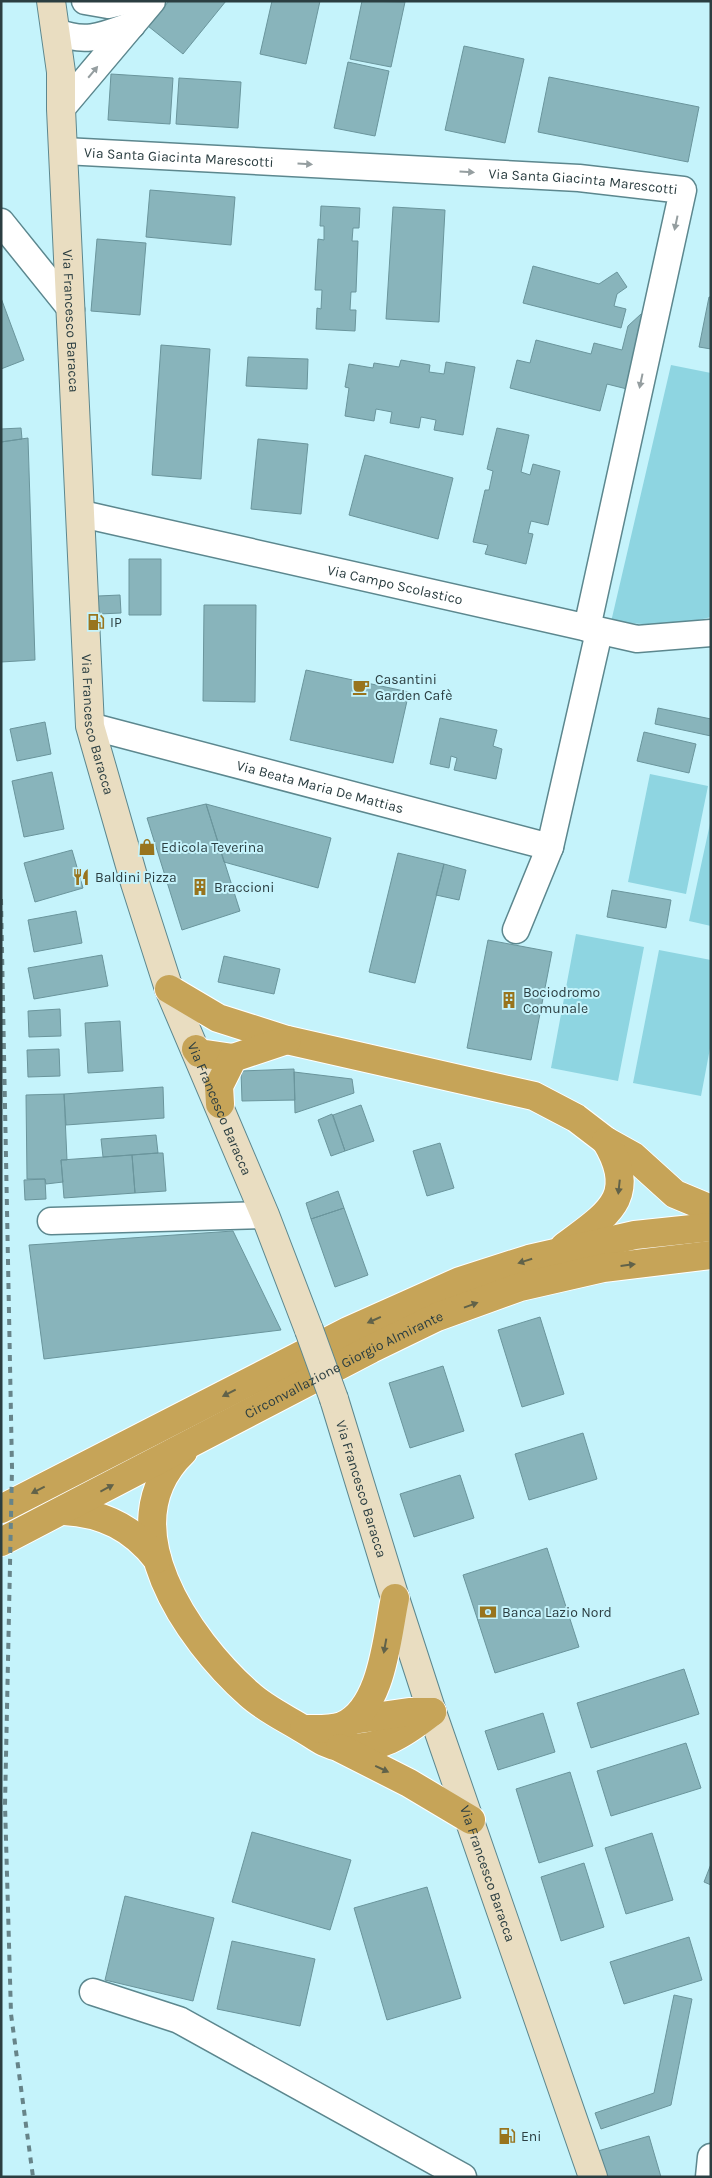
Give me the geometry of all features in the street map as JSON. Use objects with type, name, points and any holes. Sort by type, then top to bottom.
[{"type":"highway","points":[[170,989],[218,1018],[287,1040],[534,1096],[576,1118],[606,1141],[633,1156],[675,1194],[711,1209]]},
{"type":"highway","points":[[218,1018],[193,1041],[199,1053],[233,1058],[287,1040]]},
{"type":"highway","points":[[220,1104],[220,1086],[233,1058]]},
{"type":"highway","points":[[558,1252],[614,1206],[620,1178],[618,1165],[606,1141]]},
{"type":"highway","name":"Circonvallazione Giorgio Almirante","points":[[1,1509],[348,1332],[460,1281],[529,1259],[635,1235],[711,1226]]},
{"type":"highway","name":"Circonvallazione Giorgio Almirante","points":[[1,1542],[64,1511],[371,1349],[437,1317],[520,1287],[603,1268],[711,1255]]},
{"type":"highway","points":[[202,1438],[176,1459],[158,1487],[151,1517],[153,1545],[157,1559],[180,1611],[200,1643],[249,1694],[304,1729],[314,1738],[338,1747],[409,1783],[471,1820]]},
{"type":"highway","points":[[64,1511],[93,1514],[121,1525],[147,1546],[157,1559]]},
{"type":"highway","points":[[353,1720],[367,1705],[376,1683],[395,1598]]},
{"type":"highway","points":[[304,1729],[331,1729],[353,1720],[401,1713],[432,1712]]},
{"type":"highway","points":[[338,1747],[368,1747],[385,1743],[408,1731],[432,1712]]},
{"type":"main road","name":"Via Francesco Baracca","points":[[51,1],[57,32],[61,72],[61,109],[82,514],[90,726],[135,884],[170,989],[220,1104],[265,1215],[334,1399],[432,1712],[471,1820],[593,2177]]},
{"type":"street","points":[[85,1],[108,5],[129,13]]},
{"type":"street","points":[[57,32],[73,38],[96,37],[129,13],[152,1]]},
{"type":"street","points":[[61,109],[129,13]]},
{"type":"street","name":"Via Santa Giacinta Marescotti","points":[[64,151],[579,178],[683,190],[593,630]]},
{"type":"street","points":[[1,222],[71,309]]},
{"type":"street","name":"Via Campo Scolastico","points":[[82,514],[637,639],[711,633]]},
{"type":"street","points":[[516,930],[550,847],[593,630]]},
{"type":"street","name":"Via Beata Maria De Mattias","points":[[90,726],[550,847]]},
{"type":"street","points":[[50,1221],[265,1215]]},
{"type":"street","points":[[93,1992],[179,2020],[463,2177]]},
{"type":"street","points":[[709,2177],[711,2157]]},
{"type":"shaded area","points":[[671,365],[711,373],[711,617],[674,626],[611,622]]},
{"type":"shaded area","points":[[650,774],[708,786],[686,894],[628,882]]},
{"type":"shaded area","points":[[711,819],[711,926],[689,921]]},
{"type":"shaded area","points":[[576,934],[644,947],[618,1081],[551,1068]]},
{"type":"shaded area","points":[[659,950],[711,960],[711,1043],[701,1096],[633,1083]]},
{"type":"building","points":[[169,1],[226,1],[183,54],[148,26]]},
{"type":"building","points":[[272,1],[320,1],[306,64],[260,54]]},
{"type":"building","points":[[362,1],[405,2],[391,67],[350,59]]},
{"type":"building","points":[[464,46],[524,59],[505,143],[445,130]]},
{"type":"building","points":[[348,62],[389,71],[375,136],[334,128]]},
{"type":"building","points":[[111,74],[173,78],[170,124],[108,120]]},
{"type":"building","points":[[549,77],[699,107],[688,162],[538,132]]},
{"type":"building","points":[[179,78],[241,82],[238,128],[176,124]]},
{"type":"building","points":[[150,190],[235,197],[231,245],[146,237]]},
{"type":"building","points":[[321,206],[360,208],[359,228],[353,228],[352,241],[358,241],[356,292],[351,292],[350,310],[356,310],[355,331],[316,329],[317,308],[321,309],[322,290],[315,290],[318,239],[324,240],[324,226],[320,226]]},
{"type":"building","points":[[393,207],[445,210],[439,322],[386,319]]},
{"type":"building","points":[[97,239],[146,243],[140,315],[91,311]]},
{"type":"building","points":[[533,266],[599,284],[617,272],[627,287],[617,294],[614,306],[626,309],[621,328],[523,303]]},
{"type":"building","points":[[709,297],[711,297],[711,349],[699,347]]},
{"type":"building","points":[[1,298],[24,360],[1,369]]},
{"type":"building","points":[[641,314],[646,314],[627,389],[607,384],[600,411],[510,388],[517,360],[530,363],[536,340],[591,354],[594,343],[622,350],[628,326]]},
{"type":"building","points":[[161,345],[210,349],[201,479],[152,475]]},
{"type":"building","points":[[248,357],[308,359],[307,389],[246,386]]},
{"type":"building","points":[[401,360],[430,365],[429,372],[444,374],[446,362],[475,367],[463,435],[434,430],[436,420],[421,417],[419,428],[390,423],[392,412],[376,409],[374,421],[345,416],[349,388],[345,387],[349,364],[373,368],[374,363],[399,367]]},
{"type":"building","points":[[21,428],[22,439],[1,442],[1,429]]},
{"type":"building","points":[[497,428],[529,435],[521,472],[530,475],[533,464],[560,471],[548,525],[531,521],[528,533],[533,534],[526,564],[485,554],[488,545],[473,542],[485,490],[489,490],[493,471],[487,469]]},
{"type":"building","points":[[28,438],[35,660],[1,662],[1,442]]},
{"type":"building","points":[[258,439],[308,444],[301,514],[251,509]]},
{"type":"building","points":[[365,455],[453,478],[438,539],[349,515]]},
{"type":"building","points":[[129,559],[161,559],[161,615],[129,615]]},
{"type":"building","points":[[120,595],[121,613],[99,614],[98,596]]},
{"type":"building","points":[[204,605],[256,605],[255,702],[203,701]]},
{"type":"building","points":[[306,670],[409,692],[393,763],[290,740]]},
{"type":"building","points":[[658,708],[711,719],[711,736],[655,724]]},
{"type":"building","points":[[440,718],[497,730],[493,746],[502,749],[496,779],[454,770],[457,758],[451,756],[449,768],[430,764]]},
{"type":"building","points":[[45,722],[51,754],[17,761],[10,729]]},
{"type":"building","points":[[644,732],[696,744],[689,773],[637,761]]},
{"type":"building","points":[[52,772],[64,829],[24,837],[12,781]]},
{"type":"building","name":"Braccioni","points":[[206,804],[240,911],[182,930],[147,818]]},
{"type":"building","points":[[206,804],[331,838],[318,888],[224,862]]},
{"type":"building","points":[[72,850],[83,888],[35,902],[24,863]]},
{"type":"building","points":[[398,853],[444,864],[415,983],[369,972]]},
{"type":"building","points":[[444,864],[466,870],[459,900],[436,895]]},
{"type":"building","points":[[612,890],[671,900],[666,928],[607,917]]},
{"type":"building","points":[[76,911],[82,943],[34,952],[28,920]]},
{"type":"building","name":"Bociodromo Comunale","points":[[488,940],[552,952],[531,1060],[467,1048]]},
{"type":"building","points":[[102,955],[108,986],[34,999],[28,968]]},
{"type":"building","points":[[224,956],[280,969],[274,994],[218,982]]},
{"type":"building","points":[[60,1009],[61,1036],[29,1037],[28,1011]]},
{"type":"building","points":[[120,1021],[123,1071],[88,1073],[85,1023]]},
{"type":"building","points":[[59,1049],[60,1076],[28,1077],[27,1050]]},
{"type":"building","points":[[294,1069],[295,1100],[242,1101],[241,1071]]},
{"type":"building","points":[[294,1072],[352,1079],[354,1093],[295,1113]]},
{"type":"building","points":[[163,1087],[164,1118],[66,1125],[64,1094]]},
{"type":"building","points":[[64,1094],[67,1160],[61,1160],[63,1182],[46,1184],[45,1179],[27,1179],[26,1095]]},
{"type":"building","points":[[361,1105],[374,1141],[345,1151],[333,1115]]},
{"type":"building","points":[[332,1114],[345,1151],[331,1156],[318,1120]]},
{"type":"building","points":[[156,1135],[158,1153],[103,1157],[101,1139]]},
{"type":"building","points":[[440,1143],[454,1188],[427,1196],[413,1151]]},
{"type":"building","points":[[163,1153],[166,1191],[135,1193],[132,1155]]},
{"type":"building","points":[[132,1155],[135,1193],[64,1198],[61,1160]]},
{"type":"building","points":[[45,1179],[46,1199],[25,1200],[24,1180]]},
{"type":"building","points":[[338,1191],[344,1208],[311,1219],[306,1203]]},
{"type":"building","points":[[344,1208],[368,1275],[335,1287],[311,1219]]},
{"type":"building","points":[[233,1231],[281,1330],[44,1359],[29,1245]]},
{"type":"building","points":[[540,1317],[564,1394],[522,1407],[498,1330]]},
{"type":"building","points":[[443,1366],[464,1431],[410,1448],[389,1383]]},
{"type":"building","points":[[583,1433],[597,1479],[529,1500],[515,1454]]},
{"type":"building","points":[[460,1475],[474,1518],[414,1537],[400,1494]]},
{"type":"building","points":[[547,1548],[579,1647],[495,1673],[463,1575]]},
{"type":"building","points":[[684,1669],[699,1714],[591,1748],[577,1703]]},
{"type":"building","points":[[543,1713],[555,1752],[498,1770],[485,1731]]},
{"type":"building","points":[[686,1743],[701,1788],[611,1816],[597,1771]]},
{"type":"building","points":[[570,1772],[593,1846],[539,1863],[516,1789]]},
{"type":"building","points":[[252,1832],[351,1860],[330,1930],[232,1902]]},
{"type":"building","points":[[652,1833],[673,1900],[626,1914],[605,1848]]},
{"type":"building","points":[[584,1863],[604,1927],[561,1941],[541,1877]]},
{"type":"building","points":[[711,1864],[711,1885],[704,1882]]},
{"type":"building","points":[[427,1887],[461,1998],[387,2020],[354,1908]]},
{"type":"building","points":[[125,1896],[214,1918],[193,2001],[105,1980]]},
{"type":"building","points":[[689,1937],[702,1980],[624,2004],[610,1962]]},
{"type":"building","points":[[232,1941],[315,1959],[300,2026],[217,2009]]},
{"type":"building","points":[[674,1995],[692,1999],[671,2105],[601,2129],[595,2113],[654,2093]]},
{"type":"building","points":[[649,2136],[661,2177],[606,2177],[598,2151]]},
{"type":"railway","points":[[1,899],[12,1468],[5,1805],[11,2014],[33,2177]]},
{"type":"place","name":"IP","points":[[96,622]]},
{"type":"place","name":"Casantini Garden Cafè","points":[[361,687]]},
{"type":"place","name":"Edicola Teverina","points":[[147,847]]},
{"type":"place","name":"Baldini Pizza","points":[[81,877]]},
{"type":"place","name":"Braccioni","points":[[200,887]]},
{"type":"place","name":"Bociodromo Comunale","points":[[509,1000]]},
{"type":"place","name":"Banca Lazio Nord","points":[[488,1612]]},
{"type":"place","name":"Eni","points":[[507,2136]]}]
